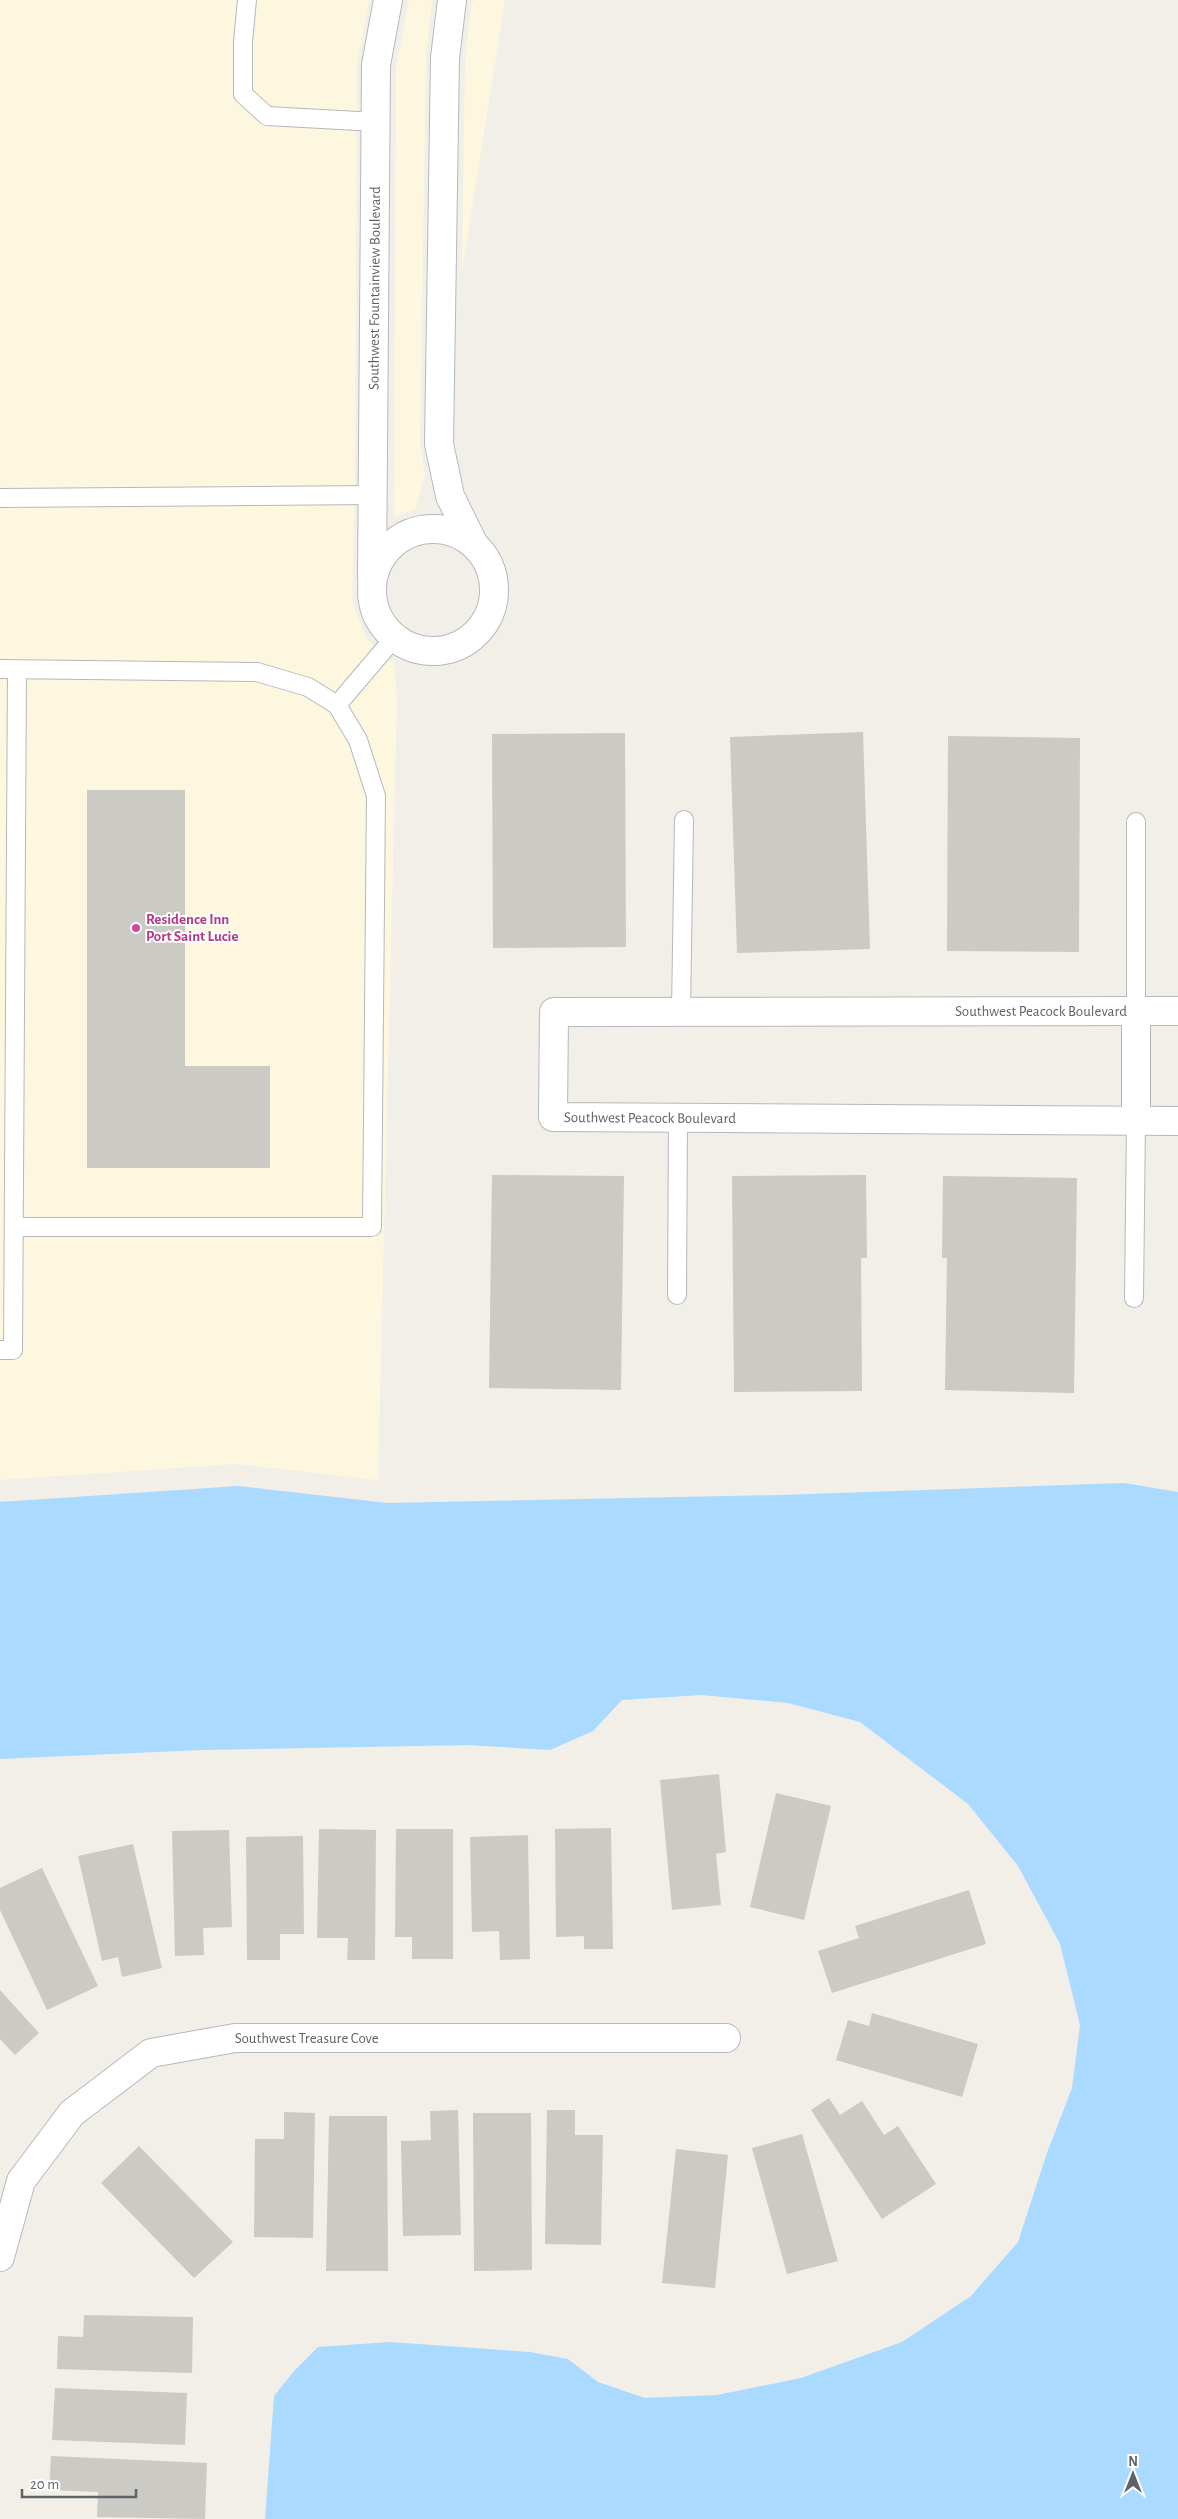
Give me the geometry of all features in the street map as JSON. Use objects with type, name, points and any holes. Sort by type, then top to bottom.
[{"type":"street","name":"Southwest Fountainview Boulevard","points":[[372,576],[375,495],[376,65],[388,0]]},
{"type":"street","points":[[452,0],[446,58],[439,444],[450,496],[472,541],[486,558],[494,578],[495,599],[489,617],[476,634],[458,646],[434,652],[412,648],[394,638],[380,621],[372,601],[372,576],[381,557],[396,541],[415,531],[436,528],[457,532],[472,541]]},
{"type":"street","points":[[1136,1011],[1136,1120]]},
{"type":"street","name":"Southwest Peacock Boulevard","points":[[1178,1011],[554,1012],[553,1117],[1178,1121]]},
{"type":"street","name":"Southwest Treasure Cove","points":[[0,2257],[21,2181],[72,2113],[151,2053],[235,2038],[726,2038]]},
{"type":"lane","points":[[247,0],[243,42],[243,94],[267,116],[376,122]]},
{"type":"lane","points":[[0,498],[375,495]]},
{"type":"lane","points":[[337,706],[394,638]]},
{"type":"lane","points":[[0,1350],[13,1350],[14,1227],[7,1063],[9,670],[257,672],[308,687],[337,706],[358,740],[376,796],[372,1227],[14,1227]]},
{"type":"lane","points":[[681,1012],[684,820]]},
{"type":"lane","points":[[1136,822],[1136,1011]]},
{"type":"lane","points":[[677,1295],[678,1118]]},
{"type":"lane","points":[[1134,1298],[1136,1120]]},
{"type":"shaded area","points":[[0,0],[369,0],[357,65],[355,494],[352,600],[365,636],[379,653],[394,663],[397,699],[378,1480],[237,1464],[0,1480]]},
{"type":"shaded area","points":[[409,0],[432,0],[426,56],[420,443],[425,475],[415,509],[394,517],[396,68]]},
{"type":"shaded area","points":[[474,0],[505,0],[462,271],[465,60],[471,6]]},
{"type":"water","points":[[1124,1483],[1178,1492],[1178,2519],[265,2519],[274,2396],[295,2370],[318,2347],[390,2342],[530,2352],[568,2359],[598,2382],[645,2398],[717,2395],[801,2378],[902,2342],[971,2296],[1018,2242],[1047,2153],[1072,2088],[1080,2025],[1060,1944],[1018,1866],[968,1804],[860,1722],[788,1703],[701,1695],[622,1700],[593,1731],[550,1750],[470,1745],[202,1750],[0,1759],[0,1502],[238,1486],[387,1503],[781,1495]]},
{"type":"building","points":[[863,732],[870,949],[737,953],[730,737]]},
{"type":"building","points":[[625,733],[626,947],[493,948],[492,734]]},
{"type":"building","points":[[948,736],[1080,738],[1079,952],[947,951]]},
{"type":"building","name":"Residence Inn Port Saint Lucie","points":[[87,790],[185,790],[185,1066],[270,1066],[270,1168],[87,1168]]},
{"type":"building","points":[[492,1175],[624,1176],[621,1390],[489,1388]]},
{"type":"building","points":[[866,1175],[867,1258],[861,1258],[862,1391],[734,1392],[732,1176]]},
{"type":"building","points":[[943,1176],[1077,1178],[1074,1393],[945,1390],[947,1258],[942,1258]]},
{"type":"building","points":[[719,1774],[726,1852],[716,1854],[721,1905],[672,1910],[660,1780]]},
{"type":"building","points":[[776,1793],[831,1806],[804,1920],[750,1907]]},
{"type":"building","points":[[611,1828],[613,1949],[584,1949],[584,1936],[556,1937],[555,1829]]},
{"type":"building","points":[[319,1829],[376,1830],[375,1960],[347,1960],[348,1938],[317,1938]]},
{"type":"building","points":[[396,1829],[453,1829],[453,1959],[412,1959],[412,1937],[395,1937]]},
{"type":"building","points":[[229,1830],[232,1927],[203,1928],[204,1955],[175,1956],[172,1831]]},
{"type":"building","points":[[528,1835],[530,1959],[500,1960],[499,1931],[472,1932],[470,1837]]},
{"type":"building","points":[[303,1836],[304,1934],[280,1934],[280,1960],[247,1960],[246,1837]]},
{"type":"building","points":[[133,1844],[162,1968],[122,1977],[118,1957],[102,1961],[78,1856]]},
{"type":"building","points":[[42,1868],[98,1986],[47,2010],[0,1910],[0,1888]]},
{"type":"building","points":[[969,1890],[986,1944],[832,1993],[818,1951],[859,1938],[855,1926]]},
{"type":"building","points":[[0,1990],[39,2033],[15,2055],[0,2039]]},
{"type":"building","points":[[872,2013],[978,2044],[962,2097],[836,2060],[848,2020],[869,2026]]},
{"type":"building","points":[[829,2098],[840,2115],[862,2101],[884,2135],[898,2126],[936,2184],[882,2219],[811,2110]]},
{"type":"building","points":[[458,2110],[461,2235],[403,2236],[401,2141],[431,2140],[430,2111]]},
{"type":"building","points":[[547,2110],[575,2110],[575,2135],[603,2135],[601,2245],[545,2244]]},
{"type":"building","points":[[284,2112],[315,2113],[313,2238],[254,2237],[255,2139],[284,2139]]},
{"type":"building","points":[[473,2113],[531,2113],[532,2270],[474,2271]]},
{"type":"building","points":[[329,2116],[387,2116],[388,2271],[326,2271]]},
{"type":"building","points":[[802,2134],[838,2261],[787,2274],[752,2148]]},
{"type":"building","points":[[139,2146],[233,2242],[194,2278],[101,2183]]},
{"type":"building","points":[[676,2149],[728,2155],[715,2288],[662,2283]]},
{"type":"building","points":[[84,2315],[193,2317],[192,2373],[57,2369],[58,2336],[83,2337]]},
{"type":"building","points":[[55,2388],[187,2393],[185,2445],[52,2440]]},
{"type":"building","points":[[51,2456],[207,2463],[205,2519],[97,2517],[98,2492],[49,2490]]},
{"type":"place","name":"Residence Inn Port Saint Lucie","points":[[136,928]]}]
